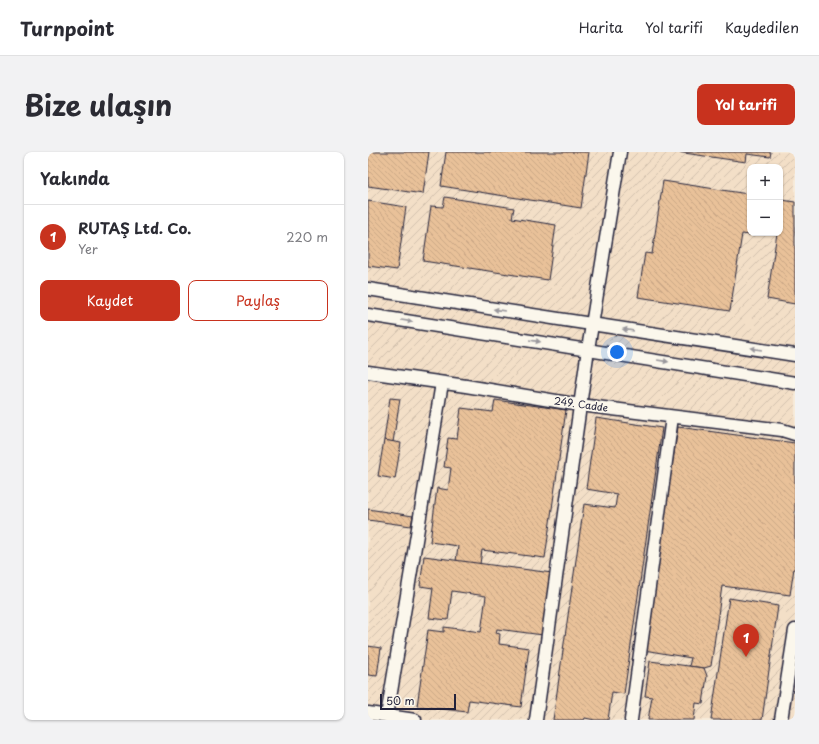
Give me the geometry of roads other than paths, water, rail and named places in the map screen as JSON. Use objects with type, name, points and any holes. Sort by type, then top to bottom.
[{"type":"street","points":[[536,720],[588,349],[620,152]]},
{"type":"street","points":[[368,289],[795,355]]},
{"type":"street","points":[[368,315],[795,383]]},
{"type":"street","name":"249. Cadde","points":[[368,372],[580,405],[782,430],[795,434]]},
{"type":"street","points":[[387,716],[442,383]]},
{"type":"street","points":[[630,720],[672,417]]},
{"type":"street","points":[[781,720],[795,630]]},
{"type":"street","points":[[368,712],[415,720]]},
{"type":"place","name":"RUTAŞ Ltd. Co.","points":[[746,657]]}]
